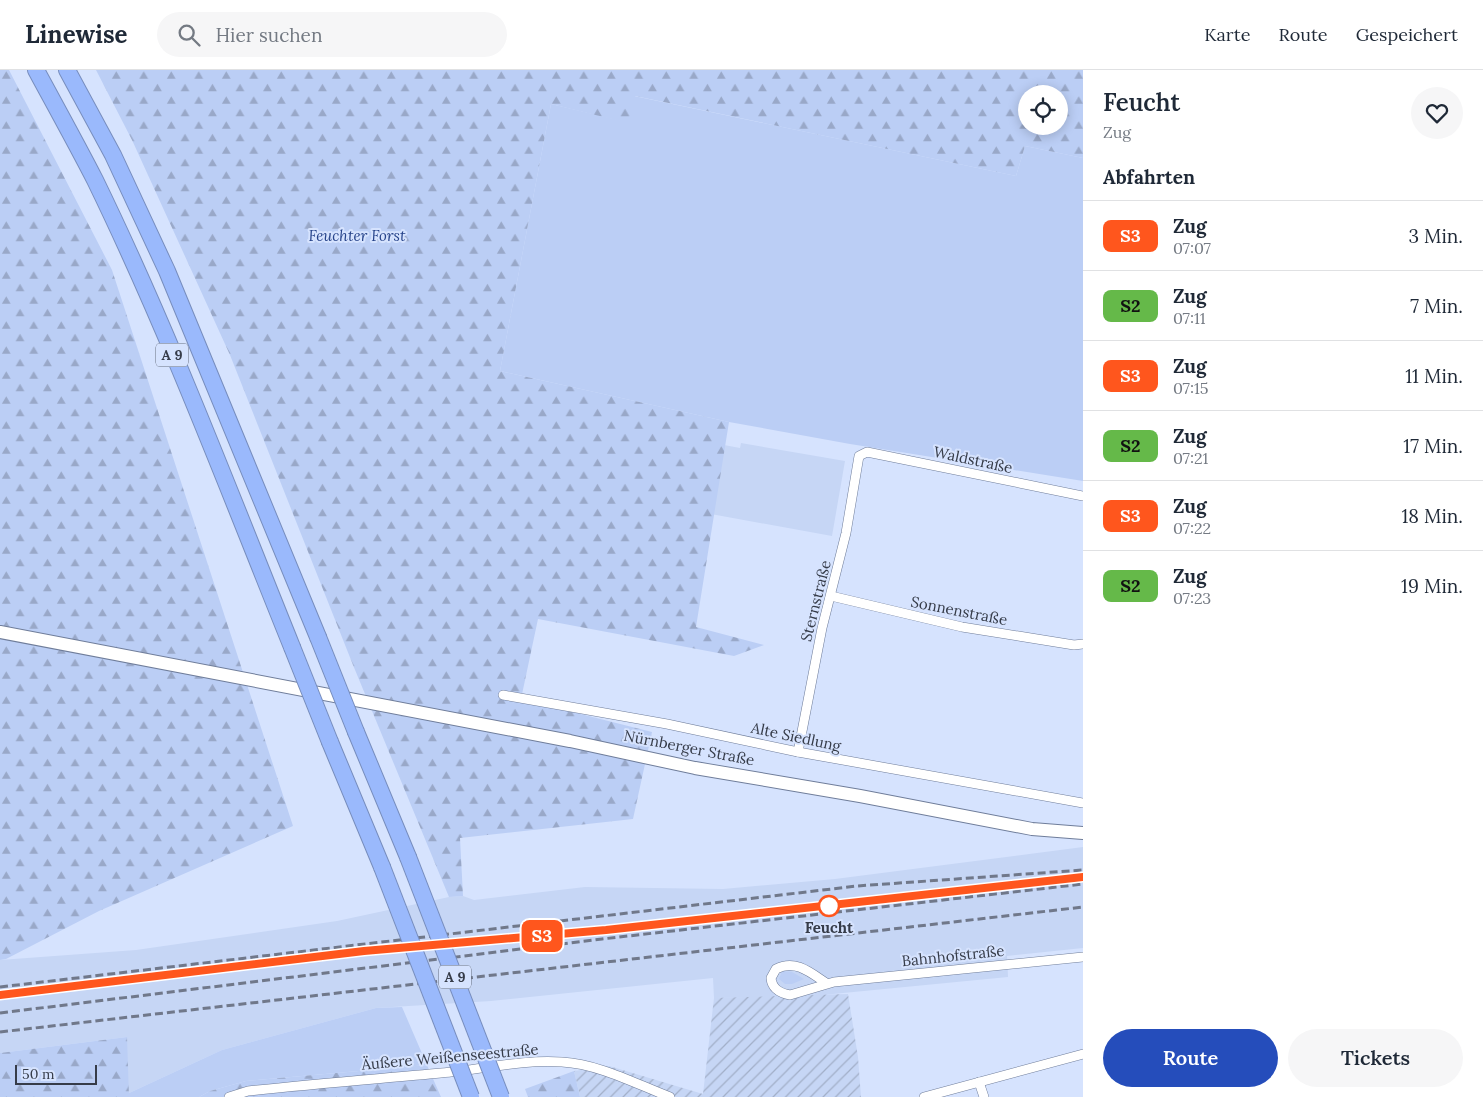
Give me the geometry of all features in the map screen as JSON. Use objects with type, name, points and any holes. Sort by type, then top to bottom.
[{"type":"highway","name":"A 9","points":[[36,70],[94,180],[203,428],[382,867],[472,1097]]},
{"type":"highway","name":"A 9","points":[[67,70],[113,155],[166,271],[408,857],[501,1097]]},
{"type":"main road","name":"Nürnberger Straße","points":[[0,632],[289,686],[687,766],[860,796],[1032,829],[1083,833]]},
{"type":"street","name":"Waldstraße","points":[[859,456],[867,452],[1083,496]]},
{"type":"street","name":"Sternstraße","points":[[798,752],[822,628],[846,533],[859,456]]},
{"type":"street","name":"Sonnenstraße","points":[[831,596],[962,627],[1074,645],[1083,644]]},
{"type":"street","name":"Alte Siedlung","points":[[503,695],[677,726],[798,752],[1083,803]]},
{"type":"street","name":"Bahnhofstraße","points":[[826,983],[797,966],[782,966],[774,972],[771,978],[775,988],[783,994],[790,995],[826,983],[1083,957]]},
{"type":"street","points":[[924,1097],[1083,1054]]},
{"type":"street","name":"Äußere Weißenseestraße","points":[[229,1097],[248,1091],[366,1078],[442,1073],[521,1063],[562,1062],[600,1070],[670,1097]]},
{"type":"street","points":[[979,1082],[984,1097]]},
{"type":"shaded area","points":[[741,443],[845,461],[832,536],[711,514],[724,445],[740,448]]},
{"type":"shaded area","points":[[1083,847],[1083,948],[1007,956],[1008,977],[802,997],[714,998],[713,978],[491,1001],[376,1008],[222,1050],[127,1094],[127,1037],[0,1053],[0,960],[136,950],[337,921],[449,897],[463,896],[474,900],[585,887],[723,889],[835,879]]},
{"type":"shaded area","points":[[848,994],[858,1057],[861,1097],[580,1097],[574,1071],[609,1066],[703,1094],[714,998]]},
{"type":"green space","points":[[0,70],[9,70],[112,270],[293,826],[99,911],[6,959],[0,960]]},
{"type":"green space","name":"Feuchter Forst","points":[[96,70],[1083,70],[1083,158],[1025,146],[1016,176],[635,96],[628,123],[551,104],[500,371],[729,422],[696,627],[764,645],[734,656],[538,619],[521,699],[652,732],[633,819],[460,838],[463,896],[449,897],[353,665],[230,355],[132,140]]},
{"type":"green space","points":[[634,96],[1016,176],[1025,146],[1083,158],[1083,481],[850,444],[729,422],[500,371],[551,104],[627,122]]},
{"type":"green space","points":[[782,971],[792,972],[804,979],[792,984],[785,984],[779,979]]},
{"type":"green space","points":[[402,1007],[427,1065],[246,1081],[210,1091],[199,1097],[129,1097],[127,1094],[222,1050],[376,1008]]},
{"type":"green space","points":[[127,1037],[129,1097],[0,1097],[0,1053]]},
{"type":"green space","points":[[427,1065],[441,1097],[199,1097],[210,1091],[246,1081]]},
{"type":"green space","points":[[574,1071],[580,1097],[528,1097],[525,1089]]},
{"type":"railway","points":[[0,987],[857,886],[1083,870]]},
{"type":"railway","points":[[0,1013],[602,939],[1083,884]]},
{"type":"railway","points":[[355,952],[606,931],[892,898]]},
{"type":"railway","points":[[0,1032],[1083,907]]},
{"type":"railway","points":[[70,987],[174,974]]},
{"type":"train","name":"S3","points":[[0,995],[364,951],[606,930],[1083,877]]},
{"type":"place","name":"Feucht","points":[[829,906]]}]
